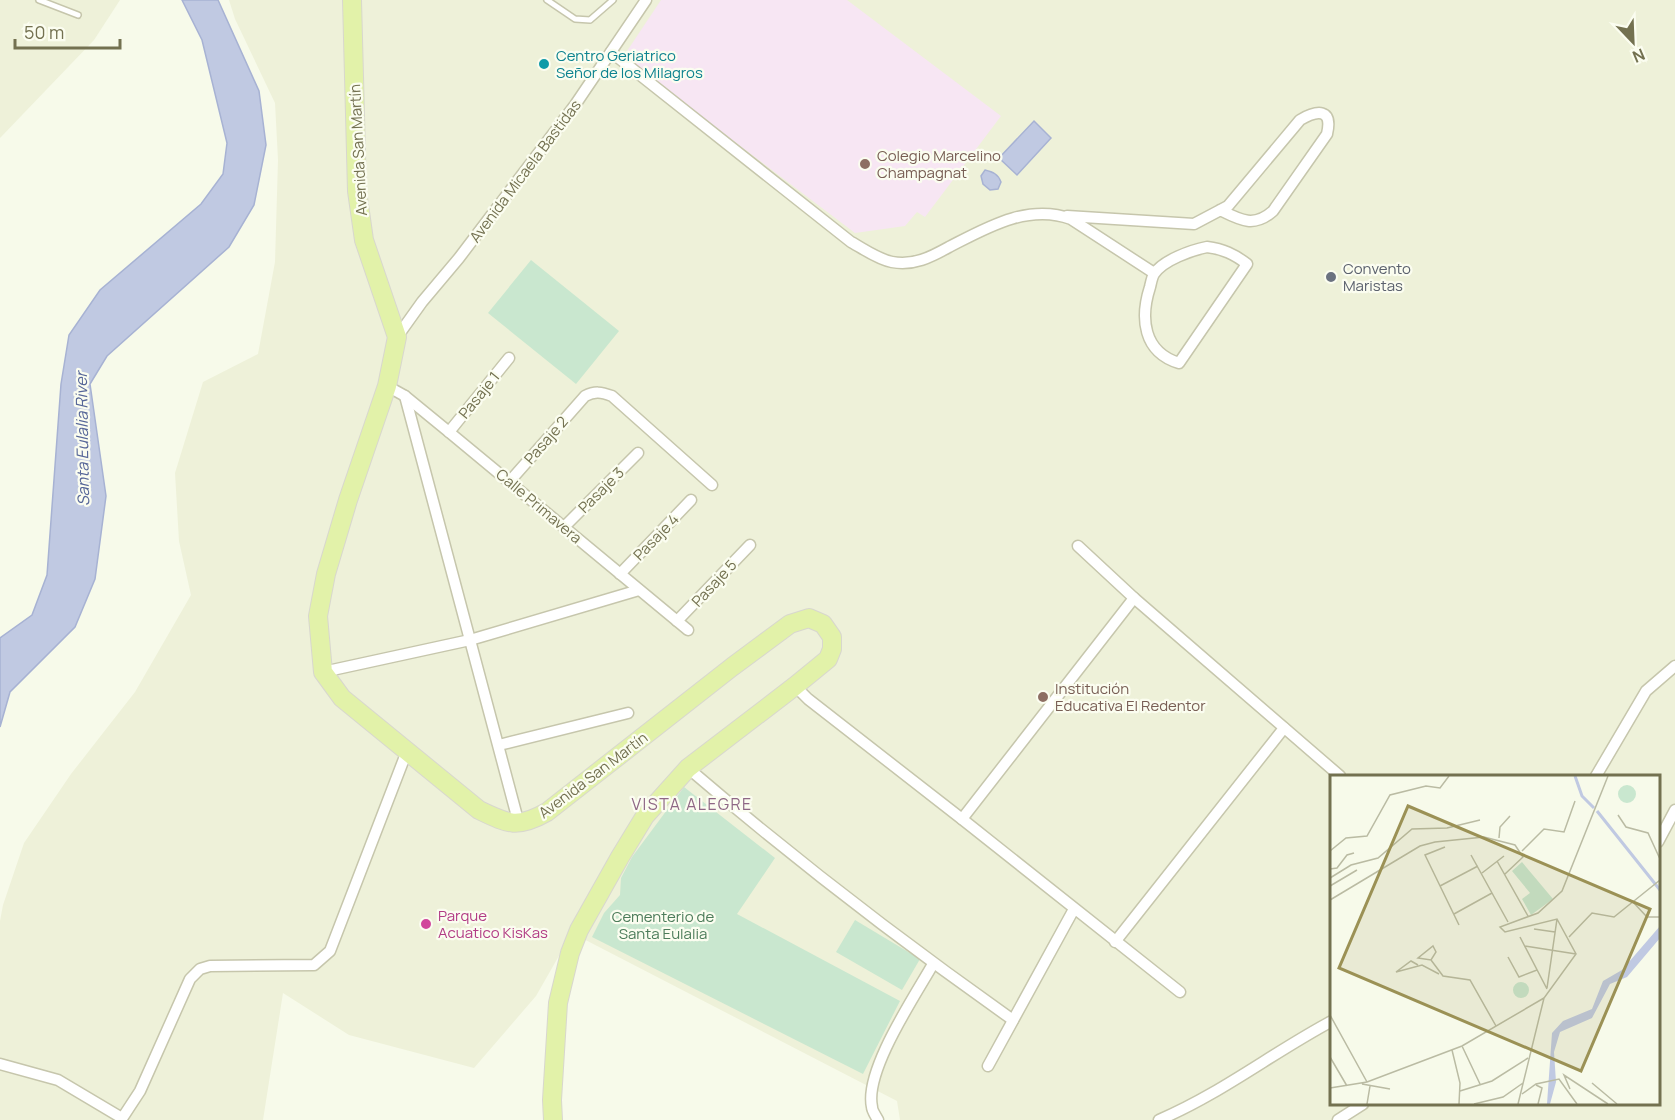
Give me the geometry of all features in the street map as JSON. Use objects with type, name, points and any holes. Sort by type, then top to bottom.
[{"type":"main road","name":"Avenida San Martín","points":[[352,0],[357,191],[364,240],[397,337]]},
{"type":"main road","points":[[397,337],[387,386],[348,500],[326,574],[318,616],[323,672],[342,699],[479,810],[504,823],[519,824]]},
{"type":"main road","name":"Avenida San Martín","points":[[519,824],[547,812],[790,624],[809,618],[823,624],[832,637],[832,649],[828,659],[688,768],[662,795],[632,836],[587,915],[570,953],[558,1003],[552,1100],[553,1120]]},
{"type":"street","name":"Avenida Micaela Bastidas","points":[[397,337],[560,124],[646,0]]},
{"type":"street","points":[[611,52],[851,242],[876,257],[893,262],[921,261],[1005,220],[1044,213],[1194,224],[1220,210],[1228,206],[1300,120],[1313,112],[1322,113],[1326,117],[1329,124],[1327,134],[1268,216],[1261,220],[1241,220],[1220,210]]},
{"type":"street","points":[[1061,215],[1071,219],[1154,273]]},
{"type":"street","points":[[1207,247],[1219,248],[1233,254],[1246,264],[1179,363],[1159,352],[1146,331],[1145,302],[1154,273],[1162,266],[1192,250],[1207,247]]},
{"type":"street","name":"Pasaje 1","points":[[449,432],[509,358]]},
{"type":"street","name":"Calle Primavera","points":[[387,386],[405,396],[510,481],[688,630]]},
{"type":"street","name":"Pasaje 2","points":[[510,481],[582,399],[593,392],[602,392],[612,396],[712,485]]},
{"type":"street","points":[[405,396],[519,824]]},
{"type":"street","name":"Pasaje 3","points":[[564,527],[638,453]]},
{"type":"street","name":"Pasaje 4","points":[[620,574],[692,500]]},
{"type":"street","name":"Pasaje 5","points":[[677,621],[750,545]]},
{"type":"street","points":[[1078,546],[1134,598],[1338,775]]},
{"type":"street","points":[[323,672],[470,640],[639,590]]},
{"type":"street","points":[[962,819],[1134,598]]},
{"type":"street","points":[[1597,775],[1646,691],[1675,666]]},
{"type":"street","points":[[795,686],[808,699],[1180,992]]},
{"type":"street","points":[[499,746],[628,713]]},
{"type":"street","points":[[1114,942],[1284,728]]},
{"type":"street","points":[[0,1064],[58,1080],[122,1119],[140,1091],[190,979],[200,969],[210,966],[315,965],[330,951],[406,751]]},
{"type":"street","points":[[688,768],[933,964],[1013,1020]]},
{"type":"street","points":[[1660,840],[1675,810]]},
{"type":"street","points":[[988,1066],[1074,909]]},
{"type":"street","points":[[878,1120],[872,1108],[873,1088],[881,1059],[933,964]]},
{"type":"street","points":[[1159,1120],[1239,1079],[1310,1033],[1330,1023]]},
{"type":"street","points":[[1338,1120],[1362,1105]]},
{"type":"lane","points":[[39,0],[78,15]]},
{"type":"lane","points":[[547,0],[576,20],[590,20],[613,0]]},
{"type":"shaded area","points":[[0,0],[120,0],[94,40],[0,138]]},
{"type":"shaded area","points":[[229,0],[1675,0],[1675,1120],[900,1120],[897,1101],[572,933],[536,996],[474,1068],[349,1035],[283,993],[263,1120],[0,1120],[0,921],[3,905],[24,843],[71,774],[135,692],[191,595],[179,541],[175,473],[203,382],[258,354],[275,262],[278,160],[275,103],[235,19]]},
{"type":"shaded area","name":"Colegio Marcelino Champagnat","points":[[661,0],[847,0],[1001,116],[925,217],[917,212],[905,226],[855,233],[623,57]]},
{"type":"green space","points":[[531,260],[619,331],[576,384],[488,313]]},
{"type":"green space","name":"Cementerio de Santa Eulalia","points":[[684,787],[775,858],[737,914],[900,1001],[863,1074],[592,937],[604,913],[620,895],[621,878],[632,857]]},
{"type":"green space","points":[[855,920],[920,959],[902,990],[836,952]]},
{"type":"water","name":"Santa Eulalia River","points":[[182,0],[218,0],[259,91],[266,145],[254,205],[229,247],[107,356],[90,384],[106,496],[95,579],[75,627],[10,692],[0,727],[0,638],[32,615],[47,575],[61,384],[69,335],[100,290],[201,204],[223,174],[227,143],[202,40]]},
{"type":"water","points":[[1034,121],[1051,138],[1017,175],[999,158]]},
{"type":"water","points":[[985,170],[998,177],[1001,182],[998,189],[990,190],[983,184],[981,176]]},
{"type":"place","name":"Centro Geriatrico Señor de los Milagros","points":[[544,64]]},
{"type":"place","name":"Colegio Marcelino Champagnat","points":[[865,164]]},
{"type":"place","name":"Convento Maristas","points":[[1331,277]]},
{"type":"place","name":"Institución Educativa El Redentor","points":[[1043,697]]},
{"type":"place","name":"Parque Acuatico KisKas","points":[[426,924]]},
{"type":"district","name":"VISTA ALEGRE","points":[[692,804]]}]
